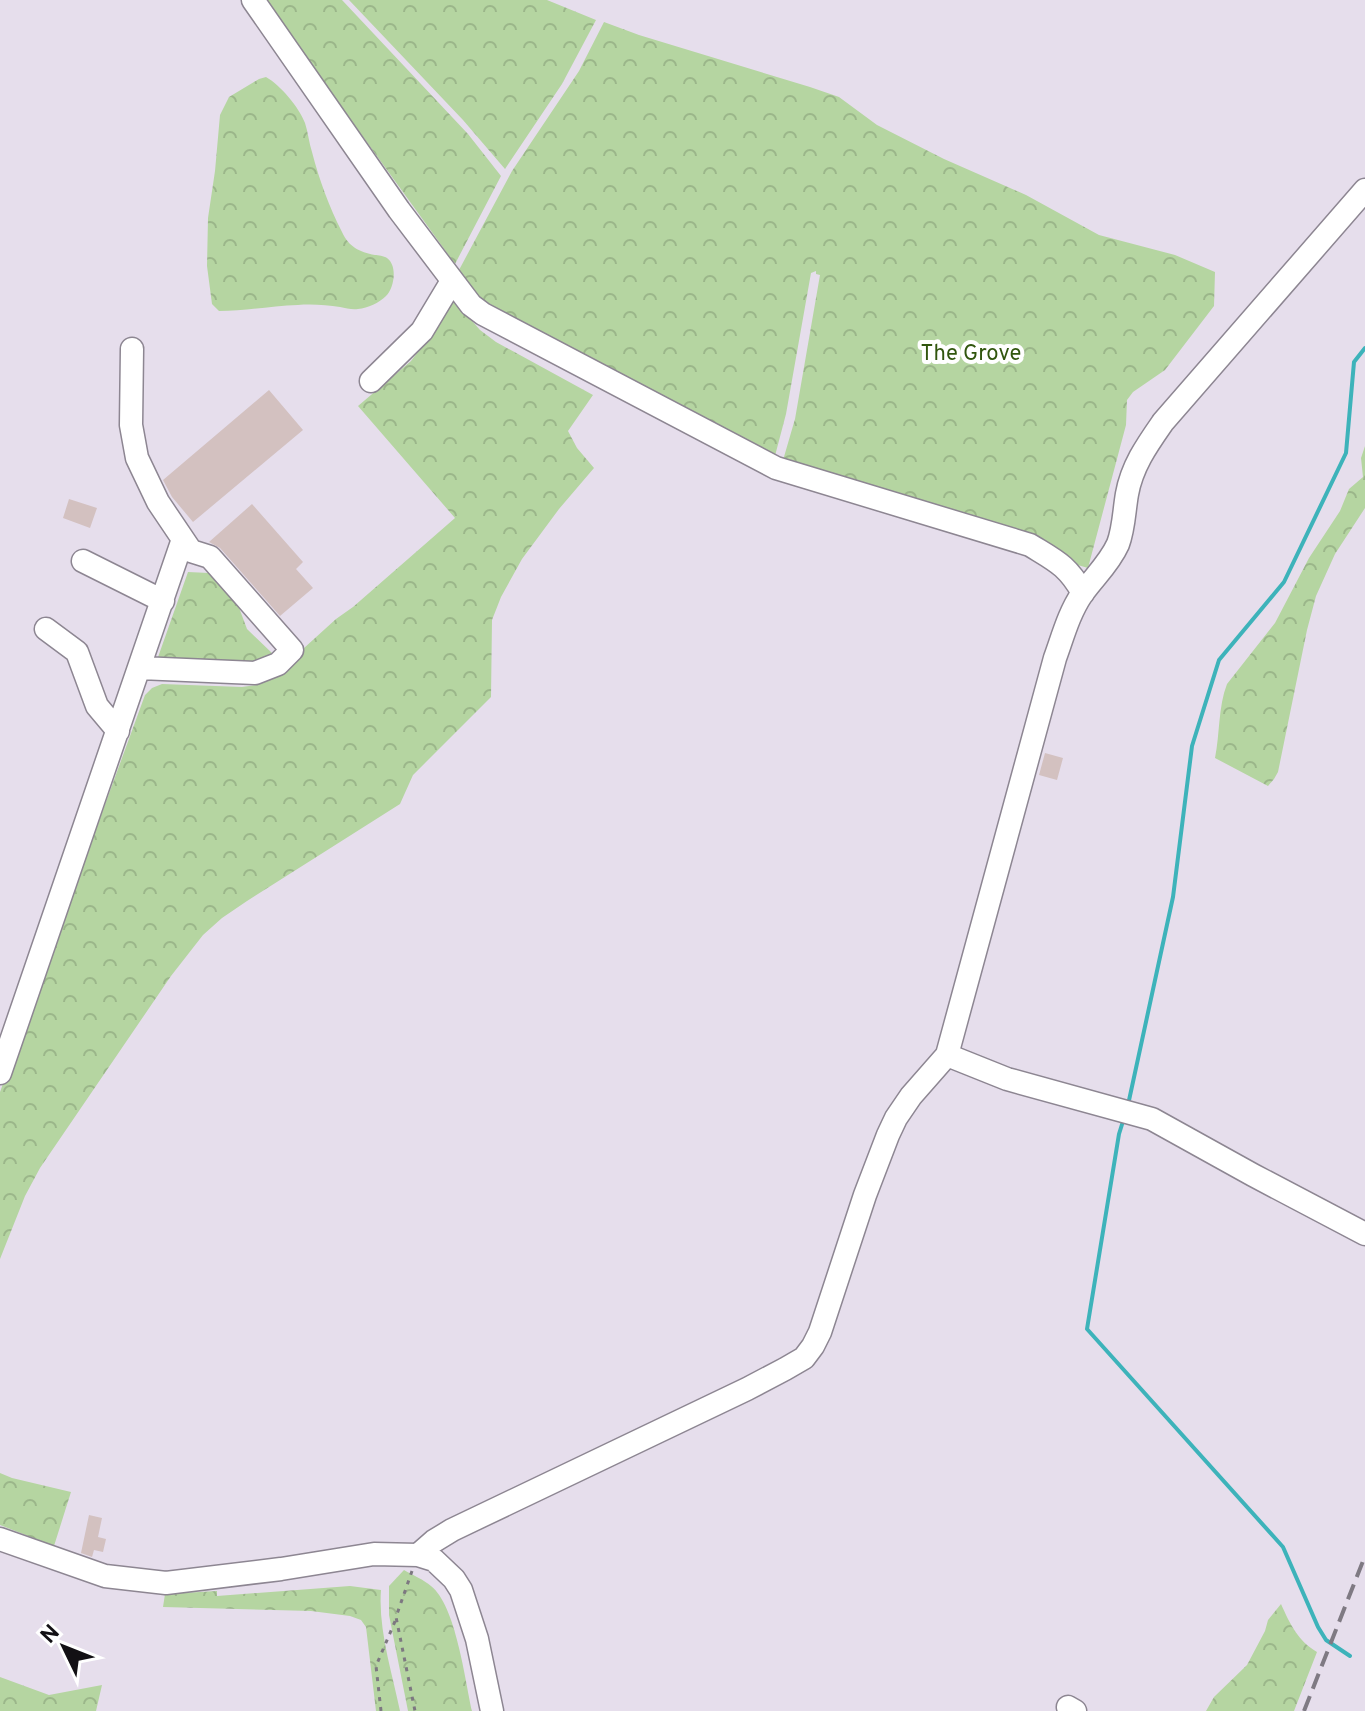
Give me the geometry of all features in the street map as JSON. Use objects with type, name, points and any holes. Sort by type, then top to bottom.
[{"type":"lane","points":[[253,0],[399,210],[471,305],[483,314],[776,468],[1030,545],[1061,564],[1083,593]]},
{"type":"lane","points":[[418,1555],[452,1530],[747,1389],[804,1358],[813,1346],[892,1127],[911,1096],[947,1055],[1055,658],[1072,611],[1109,561],[1119,540],[1133,469],[1163,422],[1365,190]]},
{"type":"lane","points":[[371,381],[422,331],[452,281]]},
{"type":"lane","points":[[132,349],[131,425],[137,458],[158,502],[191,551],[210,557],[292,650],[278,664],[255,673],[140,668]]},
{"type":"lane","points":[[0,1073],[183,539]]},
{"type":"lane","points":[[83,561],[163,601]]},
{"type":"lane","points":[[46,629],[77,652],[97,706],[118,731]]},
{"type":"lane","points":[[947,1055],[1007,1079],[1152,1119],[1365,1234]]},
{"type":"lane","points":[[0,1539],[105,1576],[166,1583],[374,1554],[418,1555],[434,1560],[461,1590],[477,1639],[492,1711]]},
{"type":"path","points":[[381,1711],[376,1666],[418,1555]]},
{"type":"path","points":[[396,1617],[415,1711]]},
{"type":"green space","points":[[258,0],[342,0],[468,134],[501,176],[455,264],[332,94]]},
{"type":"green space","points":[[349,0],[547,0],[596,20],[562,84],[505,169]]},
{"type":"green space","name":"The Grove","points":[[604,22],[839,97],[877,125],[1026,195],[1099,235],[1175,255],[1215,272],[1214,306],[1165,370],[1133,392],[1127,400],[1126,425],[1088,568],[779,474],[795,419],[820,275],[816,271],[811,273],[786,414],[771,471],[504,330],[459,270],[512,171],[579,71]]},
{"type":"green space","points":[[266,77],[283,91],[302,117],[321,183],[345,237],[359,250],[387,258],[393,266],[394,277],[389,292],[373,305],[356,309],[309,305],[219,311],[212,304],[207,266],[208,218],[220,115],[229,97]]},
{"type":"green space","points":[[454,300],[480,330],[496,342],[593,395],[568,431],[577,448],[594,468],[522,559],[501,597],[492,620],[491,697],[413,775],[400,804],[247,901],[203,935],[171,976],[40,1168],[25,1196],[0,1259],[0,1092],[145,695],[162,684],[242,687],[271,678],[455,518],[358,406],[411,361],[445,301]]},
{"type":"green space","points":[[1365,446],[1365,508],[1335,554],[1316,596],[1278,772],[1268,786],[1215,758],[1224,693],[1227,684],[1275,623],[1309,558],[1340,511],[1349,489],[1363,477],[1361,458]]},
{"type":"green space","points":[[188,572],[209,573],[238,605],[247,629],[273,654],[257,666],[157,660]]},
{"type":"green space","points":[[0,1473],[71,1492],[54,1546],[0,1525]]},
{"type":"green space","points":[[404,1570],[431,1586],[447,1610],[458,1644],[472,1711],[408,1711],[389,1615],[389,1586]]},
{"type":"green space","points":[[350,1586],[381,1590],[384,1635],[400,1711],[376,1711],[366,1627],[361,1620],[311,1611],[163,1607],[165,1594],[217,1591],[217,1596]]},
{"type":"green space","points":[[1281,1604],[1300,1637],[1317,1652],[1294,1711],[1206,1711],[1214,1697],[1247,1665],[1268,1620]]},
{"type":"green space","points":[[0,1677],[49,1695],[102,1685],[96,1711],[0,1711]]},
{"type":"building","points":[[269,390],[303,430],[193,522],[172,497],[163,480]]},
{"type":"building","points":[[69,499],[97,508],[90,528],[63,518]]},
{"type":"building","points":[[252,504],[303,562],[296,569],[313,588],[280,616],[220,548],[209,542]]},
{"type":"building","points":[[1045,753],[1063,758],[1057,780],[1039,775]]},
{"type":"building","points":[[89,1515],[102,1518],[98,1537],[106,1539],[103,1552],[94,1550],[92,1557],[81,1553]]},
{"type":"waterway","points":[[1128,1105],[1173,897],[1192,746],[1219,660],[1284,582],[1346,453],[1354,362],[1365,348]]},
{"type":"waterway","points":[[1124,1118],[1087,1329],[1283,1547],[1318,1627],[1326,1640],[1350,1656]]},
{"type":"railway","points":[[1304,1711],[1365,1556]]}]
